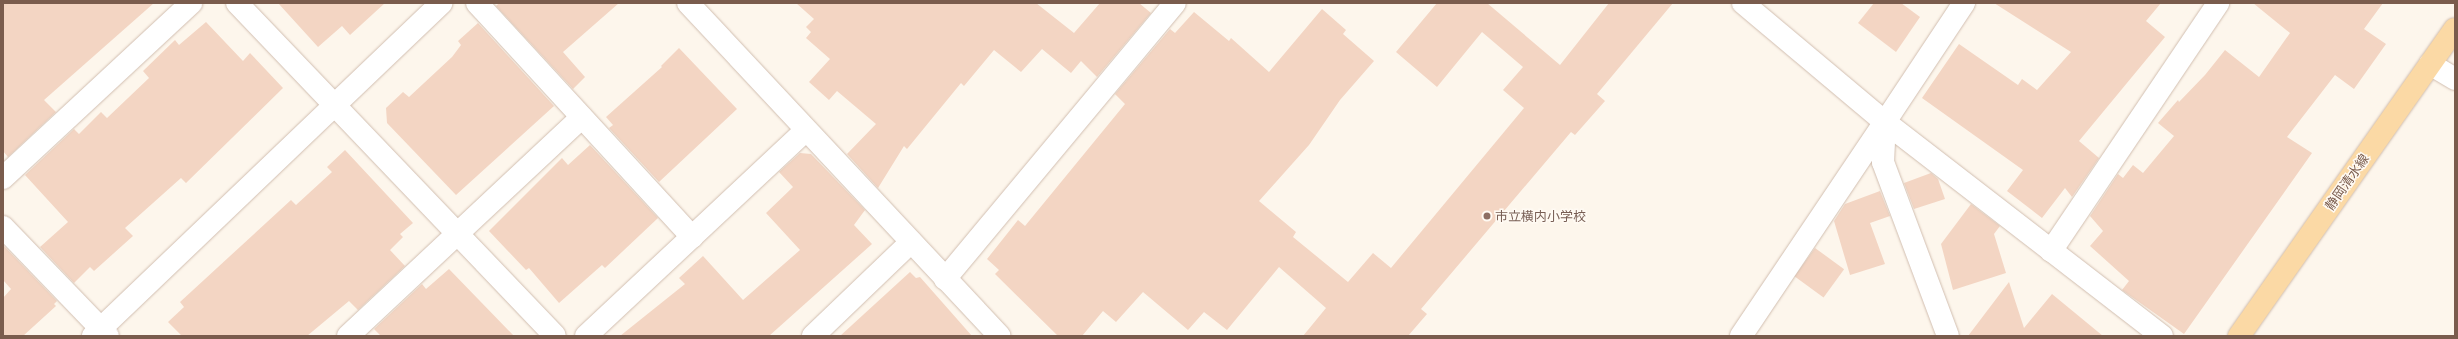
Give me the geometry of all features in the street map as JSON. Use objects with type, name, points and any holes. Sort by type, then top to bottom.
[{"type":"main road","name":"静岡清水線","points":[[2239,336],[2455,29]]},
{"type":"street","points":[[3,178],[191,3]]},
{"type":"street","points":[[237,3],[456,235],[555,336]]},
{"type":"street","points":[[3,227],[101,334],[441,3]]},
{"type":"street","points":[[477,3],[692,237]]},
{"type":"street","points":[[688,3],[1000,336]]},
{"type":"street","points":[[945,279],[1175,3]]},
{"type":"street","points":[[1743,3],[1885,122],[2162,336]]},
{"type":"street","points":[[1741,336],[1964,3]]},
{"type":"street","points":[[2051,251],[2218,3]]},
{"type":"street","points":[[2430,64],[2455,79]]},
{"type":"street","points":[[348,336],[582,117]]},
{"type":"street","points":[[1885,122],[1883,162],[1948,336]]},
{"type":"street","points":[[586,336],[806,130]]},
{"type":"street","points":[[813,336],[911,242]]},
{"type":"building","points":[[3,3],[154,3],[44,100],[56,112],[8,157],[3,151]]},
{"type":"building","points":[[278,3],[385,3],[350,35],[342,26],[318,47]]},
{"type":"building","points":[[499,3],[619,3],[563,52],[585,77],[573,89],[496,6]]},
{"type":"building","points":[[796,3],[1036,3],[1074,33],[1100,3],[1139,3],[1151,13],[1097,77],[1081,61],[1071,73],[1042,49],[1021,72],[994,50],[964,86],[961,83],[907,149],[904,146],[878,188],[847,154],[876,124],[837,91],[829,100],[809,82],[830,59],[806,38],[811,32],[806,27],[814,19]]},
{"type":"building","points":[[1437,3],[1487,3],[1560,65],[1609,3],[1673,3],[1597,94],[1605,101],[1575,135],[1571,132],[1421,309],[1427,314],[1408,336],[1303,336],[1326,308],[1279,267],[1227,330],[1204,312],[1188,330],[1143,292],[1116,322],[1103,311],[1082,336],[1058,336],[995,274],[999,270],[987,259],[1018,220],[1025,226],[1125,104],[1115,94],[1170,29],[1175,33],[1194,12],[1229,41],[1231,38],[1269,72],[1322,9],[1346,30],[1343,34],[1374,61],[1340,100],[1309,145],[1259,201],[1296,232],[1293,237],[1348,282],[1373,253],[1391,268],[1524,108],[1503,90],[1523,67],[1482,32],[1437,87],[1396,52]]},
{"type":"building","points":[[1874,3],[1901,3],[1920,17],[1896,52],[1858,23]]},
{"type":"building","points":[[1994,3],[2161,3],[2146,21],[2165,37],[2079,141],[2099,158],[2072,197],[2065,188],[2042,218],[2007,191],[2023,170],[1922,98],[1959,44],[2018,85],[2022,79],[2037,90],[2071,52]]},
{"type":"building","points":[[2253,3],[2383,3],[2364,29],[2386,44],[2354,89],[2335,75],[2287,137],[2312,153],[2184,334],[2122,290],[2129,281],[2090,246],[2103,231],[2090,216],[2118,174],[2123,178],[2133,165],[2143,173],[2174,136],[2158,123],[2178,100],[2179,102],[2205,75],[2225,50],[2259,77],[2290,33]]},
{"type":"building","points":[[206,22],[243,61],[250,53],[283,88],[186,183],[181,178],[125,228],[133,236],[94,271],[90,267],[74,283],[40,247],[68,222],[25,175],[74,129],[79,134],[101,112],[107,118],[149,78],[143,71],[175,40],[179,45]]},
{"type":"building","points":[[478,23],[554,106],[456,195],[387,123],[386,108],[403,92],[409,97],[452,57],[461,45],[458,41]]},
{"type":"building","points":[[679,48],[737,109],[659,182],[609,128],[613,125],[606,117],[662,67],[661,66]]},
{"type":"building","points":[[590,145],[658,218],[605,268],[602,265],[559,303],[529,268],[526,270],[489,231],[562,158],[568,165]]},
{"type":"building","points":[[345,150],[413,223],[400,234],[403,237],[390,250],[405,266],[358,310],[349,301],[307,336],[182,336],[168,322],[184,307],[180,302],[291,200],[296,205],[332,172],[327,167]]},
{"type":"building","points":[[800,153],[811,154],[865,210],[854,225],[872,244],[769,336],[620,336],[685,284],[679,278],[703,256],[743,300],[800,250],[766,213],[793,187],[779,172]]},
{"type":"building","points":[[1931,173],[1938,179],[1945,199],[1914,209],[1904,183]]},
{"type":"building","points":[[1880,191],[1890,216],[1870,223],[1885,264],[1850,275],[1834,221],[1845,204]]},
{"type":"building","points":[[1971,204],[2000,226],[1994,234],[2006,273],[1953,290],[1941,244]]},
{"type":"building","points":[[3,245],[57,301],[54,304],[56,306],[23,336],[3,336],[3,298],[11,289],[3,280]]},
{"type":"building","points":[[1815,248],[1844,269],[1824,297],[1794,276]]},
{"type":"building","points":[[449,269],[514,336],[381,336],[374,329],[422,284],[426,289]]},
{"type":"building","points":[[910,272],[916,278],[920,277],[972,336],[840,336]]},
{"type":"building","points":[[2009,282],[2024,328],[2052,294],[2103,336],[1968,336]]},
{"type":"place","name":"市立横内小学校","points":[[1487,216]]}]
